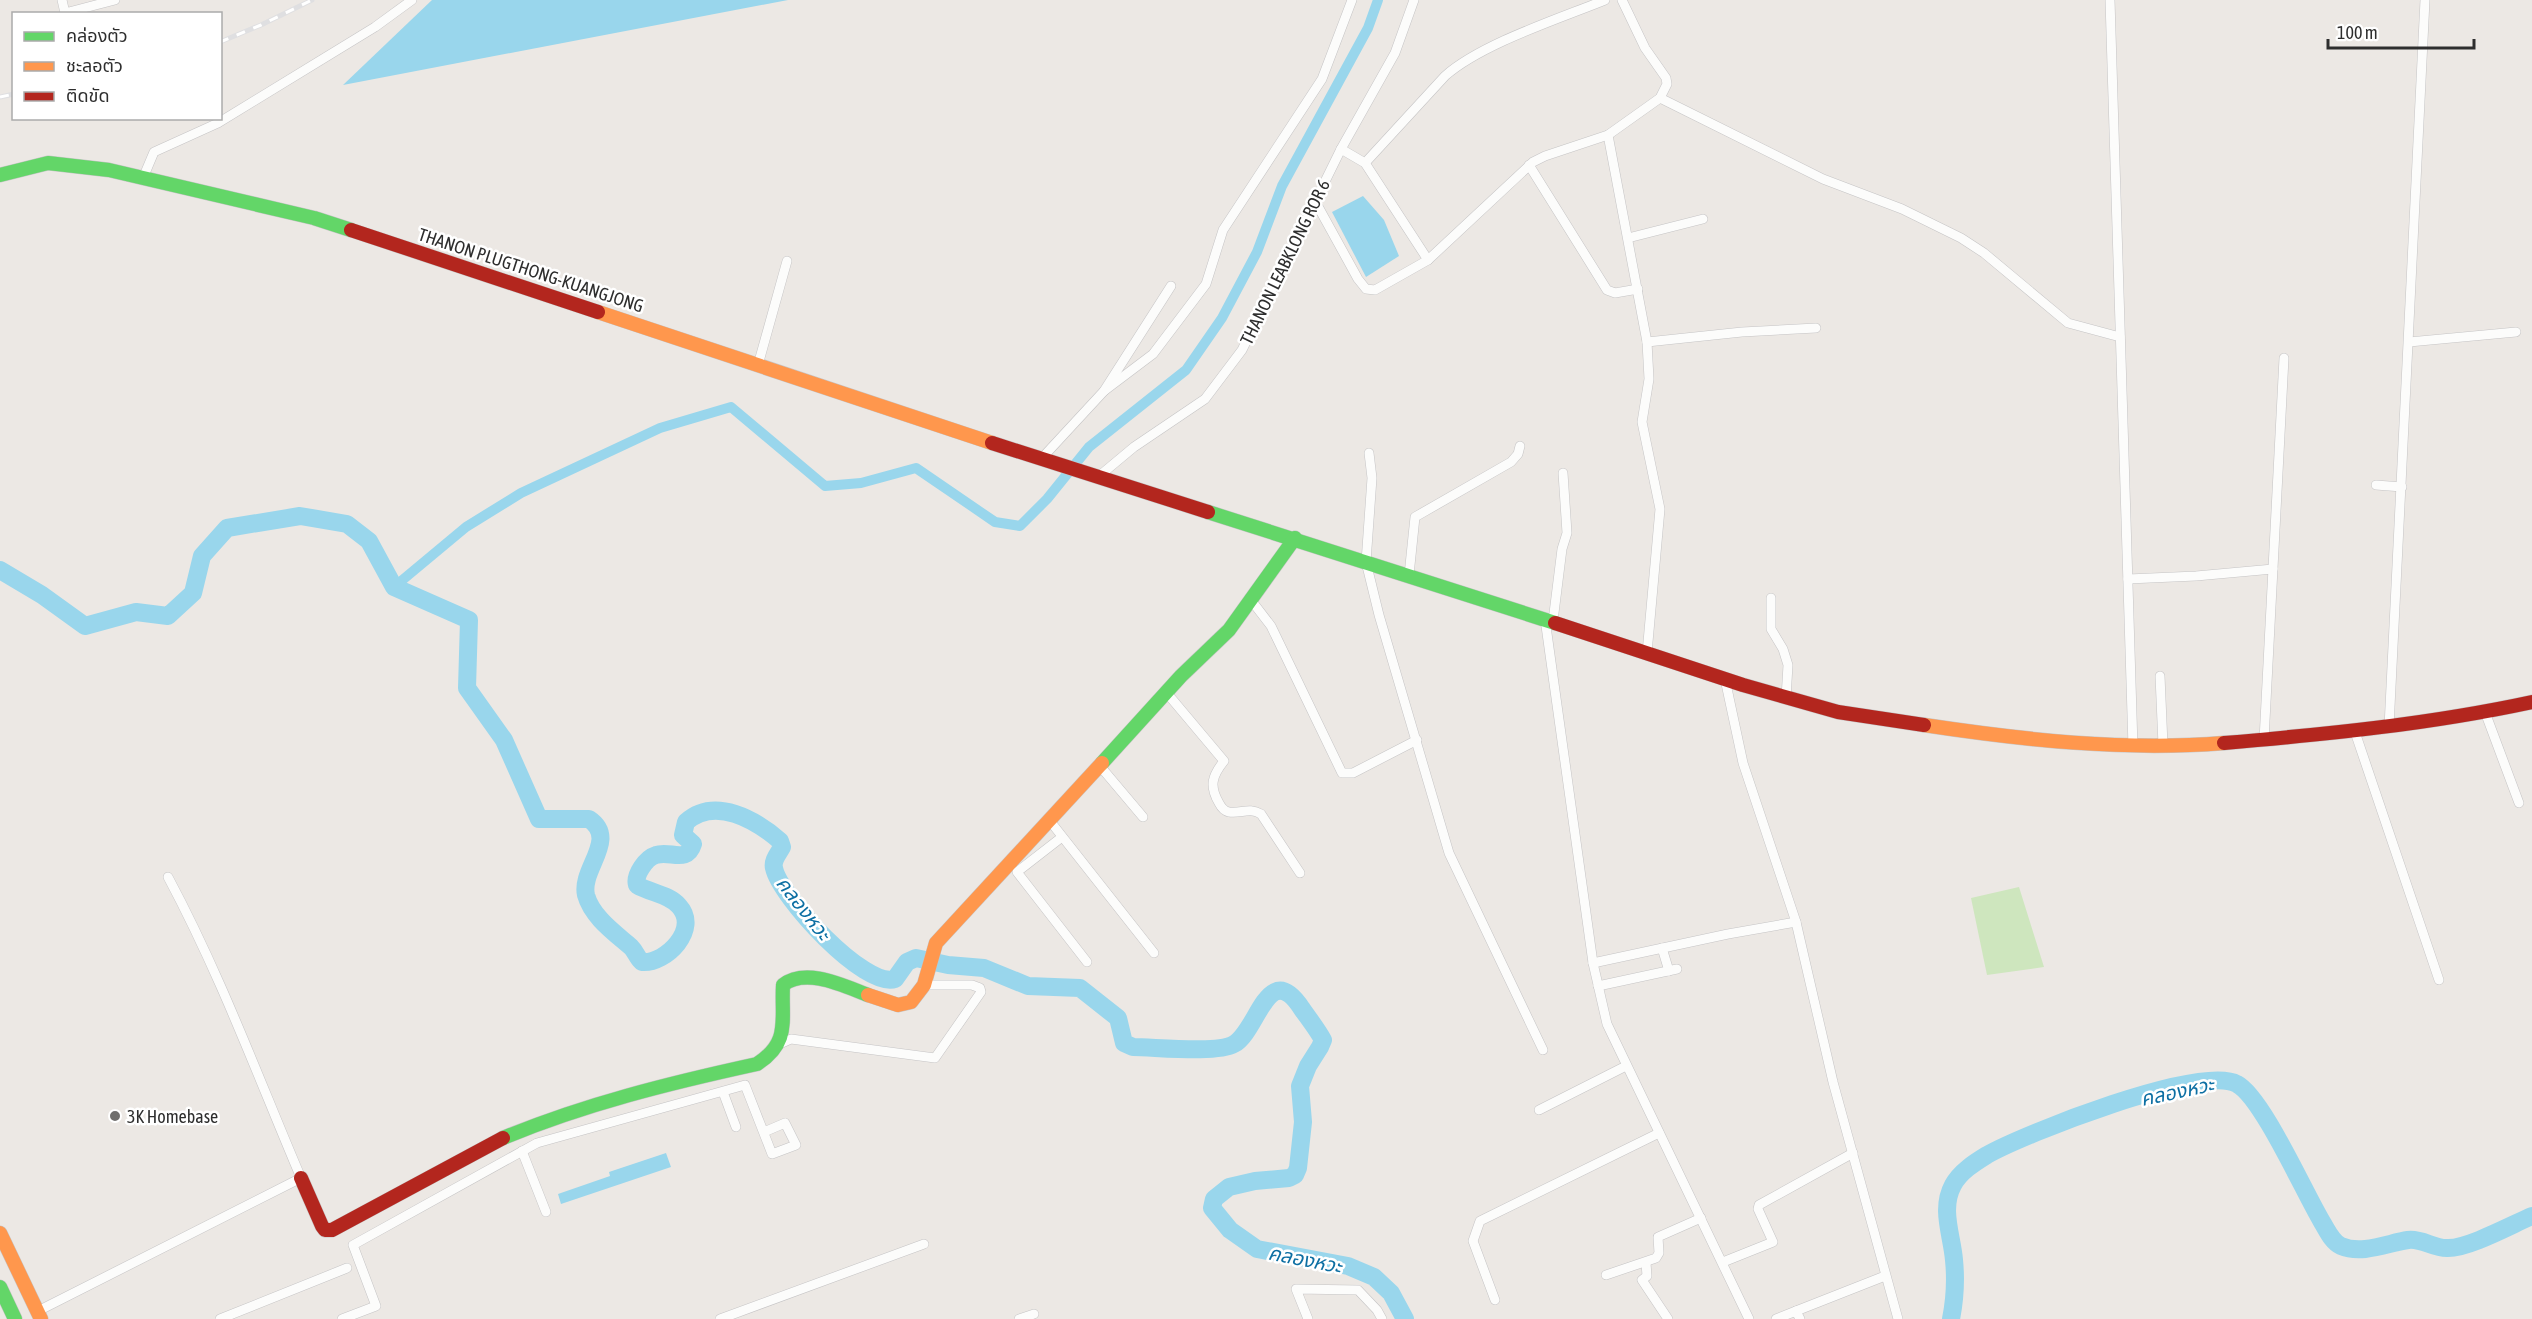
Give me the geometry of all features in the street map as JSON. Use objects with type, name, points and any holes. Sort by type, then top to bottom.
[{"type":"street","points":[[72,12],[115,0]]},
{"type":"street","points":[[143,178],[154,152],[218,123],[375,27],[412,0]]},
{"type":"street","points":[[1042,458],[1104,391],[1153,354],[1206,284],[1223,230],[1322,79],[1352,0]]},
{"type":"street","name":"THANON LEABKLONG ROR 6","points":[[1098,477],[1134,447],[1205,399],[1242,350],[1341,149],[1395,53],[1414,0]]},
{"type":"street","points":[[1365,163],[1445,76],[1460,64],[1511,39],[1605,0]]},
{"type":"street","points":[[1316,201],[1358,279],[1366,289],[1375,290],[1428,260],[1529,165],[1541,158],[1608,135],[1659,98],[1667,87],[1666,78],[1645,48],[1622,0]]},
{"type":"street","points":[[2110,0],[2133,747]]},
{"type":"street","points":[[2389,727],[2425,0]]},
{"type":"street","points":[[1659,98],[1823,179],[1902,209],[1961,238],[1984,253],[2068,323],[2120,337]]},
{"type":"street","points":[[1608,135],[1647,342],[1649,379],[1642,422],[1660,509],[1647,653]]},
{"type":"street","points":[[1341,149],[1365,163],[1428,260]]},
{"type":"street","name":"THANON PLUGTHONG-KUANGJONG","points":[[0,175],[48,163],[109,170],[314,218],[1098,477],[1295,538],[1725,679],[1838,712],[2008,738],[2133,747],[2264,740],[2355,732],[2485,712],[2532,702]]},
{"type":"street","points":[[1529,165],[1607,290],[1615,293],[1638,289]]},
{"type":"street","points":[[1628,237],[1703,219]]},
{"type":"street","points":[[758,365],[787,261]]},
{"type":"street","points":[[1104,391],[1171,286]]},
{"type":"street","points":[[1647,342],[1742,332],[1816,328]]},
{"type":"street","points":[[2409,342],[2516,332]]},
{"type":"street","points":[[2264,740],[2284,358]]},
{"type":"street","points":[[1409,575],[1416,517],[1511,462],[1518,454],[1520,446]]},
{"type":"street","points":[[1369,453],[1372,478],[1366,562],[1379,615],[1449,853],[1543,1050]]},
{"type":"street","points":[[1563,473],[1567,533],[1549,620],[1593,963],[1598,986],[1607,1024],[1626,1066],[1749,1319]]},
{"type":"street","points":[[2376,485],[2402,487]]},
{"type":"street","points":[[780,1044],[784,1030],[783,985],[797,977],[815,979],[898,1005],[910,1002],[925,983],[936,943],[1166,692],[1229,630],[1295,538]]},
{"type":"street","points":[[2128,579],[2273,569]]},
{"type":"street","points":[[1771,598],[1771,628],[1783,649],[1788,665],[1786,698]]},
{"type":"street","points":[[1251,600],[1271,626],[1342,773],[1353,773],[1416,740]]},
{"type":"street","points":[[2160,676],[2163,745]]},
{"type":"street","points":[[1725,679],[1743,763],[1796,922],[1833,1082],[1898,1319]]},
{"type":"street","points":[[1166,692],[1224,761],[1217,769],[1212,783],[1213,792],[1222,808],[1229,812],[1250,810],[1261,814],[1300,873]]},
{"type":"street","points":[[2485,712],[2519,803]]},
{"type":"street","points":[[2355,732],[2439,980]]},
{"type":"street","points":[[1100,766],[1143,817]]},
{"type":"street","points":[[1050,821],[1154,952]]},
{"type":"street","points":[[1062,837],[1017,872],[1087,962]]},
{"type":"street","points":[[168,877],[196,930],[236,1019],[323,1228],[332,1230],[461,1158],[535,1125],[626,1096],[757,1064],[766,1060],[780,1044],[791,1039],[935,1058],[981,992],[980,988],[972,985],[925,983]]},
{"type":"street","points":[[1593,963],[1796,922]]},
{"type":"street","points":[[1598,986],[1673,970],[1662,948]]},
{"type":"street","points":[[1539,1110],[1626,1066]]},
{"type":"street","points":[[342,1319],[376,1306],[353,1245],[537,1143],[746,1085],[764,1132]]},
{"type":"street","points":[[723,1092],[736,1127]]},
{"type":"street","points":[[1495,1300],[1473,1241],[1480,1221],[1659,1133]]},
{"type":"street","points":[[522,1151],[546,1212]]},
{"type":"street","points":[[1723,1262],[1773,1242],[1758,1209],[1759,1205],[1852,1153]]},
{"type":"street","points":[[0,1233],[39,1315],[301,1178]]},
{"type":"street","points":[[1606,1275],[1646,1263],[1658,1255],[1658,1237],[1701,1218]]},
{"type":"street","points":[[720,1319],[924,1244]]},
{"type":"street","points":[[1646,1263],[1647,1276],[1642,1280],[1668,1319]]},
{"type":"street","points":[[220,1319],[347,1268]]},
{"type":"street","points":[[1776,1319],[1798,1315],[1885,1276]]},
{"type":"street","points":[[0,1287],[15,1319]]},
{"type":"street","points":[[1308,1319],[1296,1289],[1358,1290],[1377,1310],[1382,1319]]},
{"type":"street","points":[[1019,1319],[1034,1314]]},
{"type":"green space","points":[[2019,887],[2044,967],[1987,975],[1971,898]]},
{"type":"water","points":[[432,0],[788,0],[343,85]]},
{"type":"water","points":[[1363,196],[1384,220],[1399,256],[1366,277],[1332,212]]},
{"type":"water","points":[[666,1153],[671,1167],[561,1204],[558,1194],[610,1176],[609,1172]]},
{"type":"waterway","points":[[394,587],[466,527],[521,493],[660,428],[731,407],[825,486],[861,483],[916,468],[995,522],[1020,526],[1047,499],[1089,447],[1186,370],[1222,318],[1257,252],[1282,186],[1368,28],[1378,0]]},
{"type":"waterway","name":"คลองหวะ","points":[[0,570],[42,595],[85,626],[136,612],[168,616],[193,593],[202,556],[227,528],[300,516],[347,524],[369,541],[394,587],[469,620],[467,688],[504,740],[539,819],[589,819],[597,827],[600,845],[588,875],[586,895],[593,910],[631,947],[642,962],[651,961],[670,951],[683,934],[685,925],[684,915],[675,902],[637,885],[639,872],[648,860],[656,855],[687,853],[693,844],[683,835],[686,822],[697,814],[722,811],[747,819],[780,841],[782,847],[775,859],[774,868],[791,899],[807,919],[845,956],[864,970],[881,978],[895,979],[907,962],[916,958],[948,965],[984,968],[1028,986],[1080,988],[1118,1018],[1124,1043],[1133,1047],[1170,1049],[1214,1049],[1234,1044],[1242,1037],[1264,1002],[1272,994],[1280,991],[1290,995],[1323,1040],[1300,1086],[1303,1122],[1298,1168],[1295,1175],[1289,1178],[1255,1181],[1229,1187],[1214,1199],[1212,1208],[1230,1230],[1257,1249],[1348,1266],[1374,1277],[1391,1293],[1405,1319]]},
{"type":"waterway","name":"คลองหวะ","points":[[1951,1319],[1955,1275],[1947,1203],[1953,1185],[1963,1172],[1987,1155],[2037,1132],[2112,1104],[2188,1084],[2217,1080],[2237,1084],[2247,1092],[2270,1125],[2328,1232],[2341,1246],[2366,1249],[2413,1240],[2443,1248],[2457,1247],[2532,1216]]},
{"type":"railway","points":[[222,41],[312,0]]},
{"type":"railway","points":[[0,97],[12,94]]},
{"type":"traffic: fast","points":[[0,175],[48,163],[109,170],[314,218],[351,230]]},
{"type":"traffic: fast","points":[[1208,512],[1555,623]]},
{"type":"traffic: fast","points":[[1102,763],[1181,676],[1229,630],[1295,538]]},
{"type":"traffic: fast","points":[[503,1138],[628,1095],[757,1064],[768,1056],[780,1039],[783,1020],[783,985],[792,980],[803,978],[825,980],[868,995]]},
{"type":"traffic: fast","points":[[0,1287],[15,1319]]},
{"type":"traffic: slow","points":[[598,312],[992,443]]},
{"type":"traffic: slow","points":[[1924,725],[2074,743],[2149,746],[2224,743]]},
{"type":"traffic: slow","points":[[868,995],[898,1005],[911,1002],[924,985],[936,943],[1102,763]]},
{"type":"traffic: slow","points":[[0,1233],[41,1319]]},
{"type":"traffic: jam","points":[[351,230],[598,312]]},
{"type":"traffic: jam","points":[[992,443],[1208,512]]},
{"type":"traffic: jam","points":[[1555,623],[1743,685],[1838,712],[1924,725]]},
{"type":"traffic: jam","points":[[2224,743],[2417,722],[2532,702]]},
{"type":"traffic: jam","points":[[301,1178],[322,1226],[325,1230],[332,1230],[503,1138]]},
{"type":"place","name":"3K Homebase","points":[[115,1116]]}]
